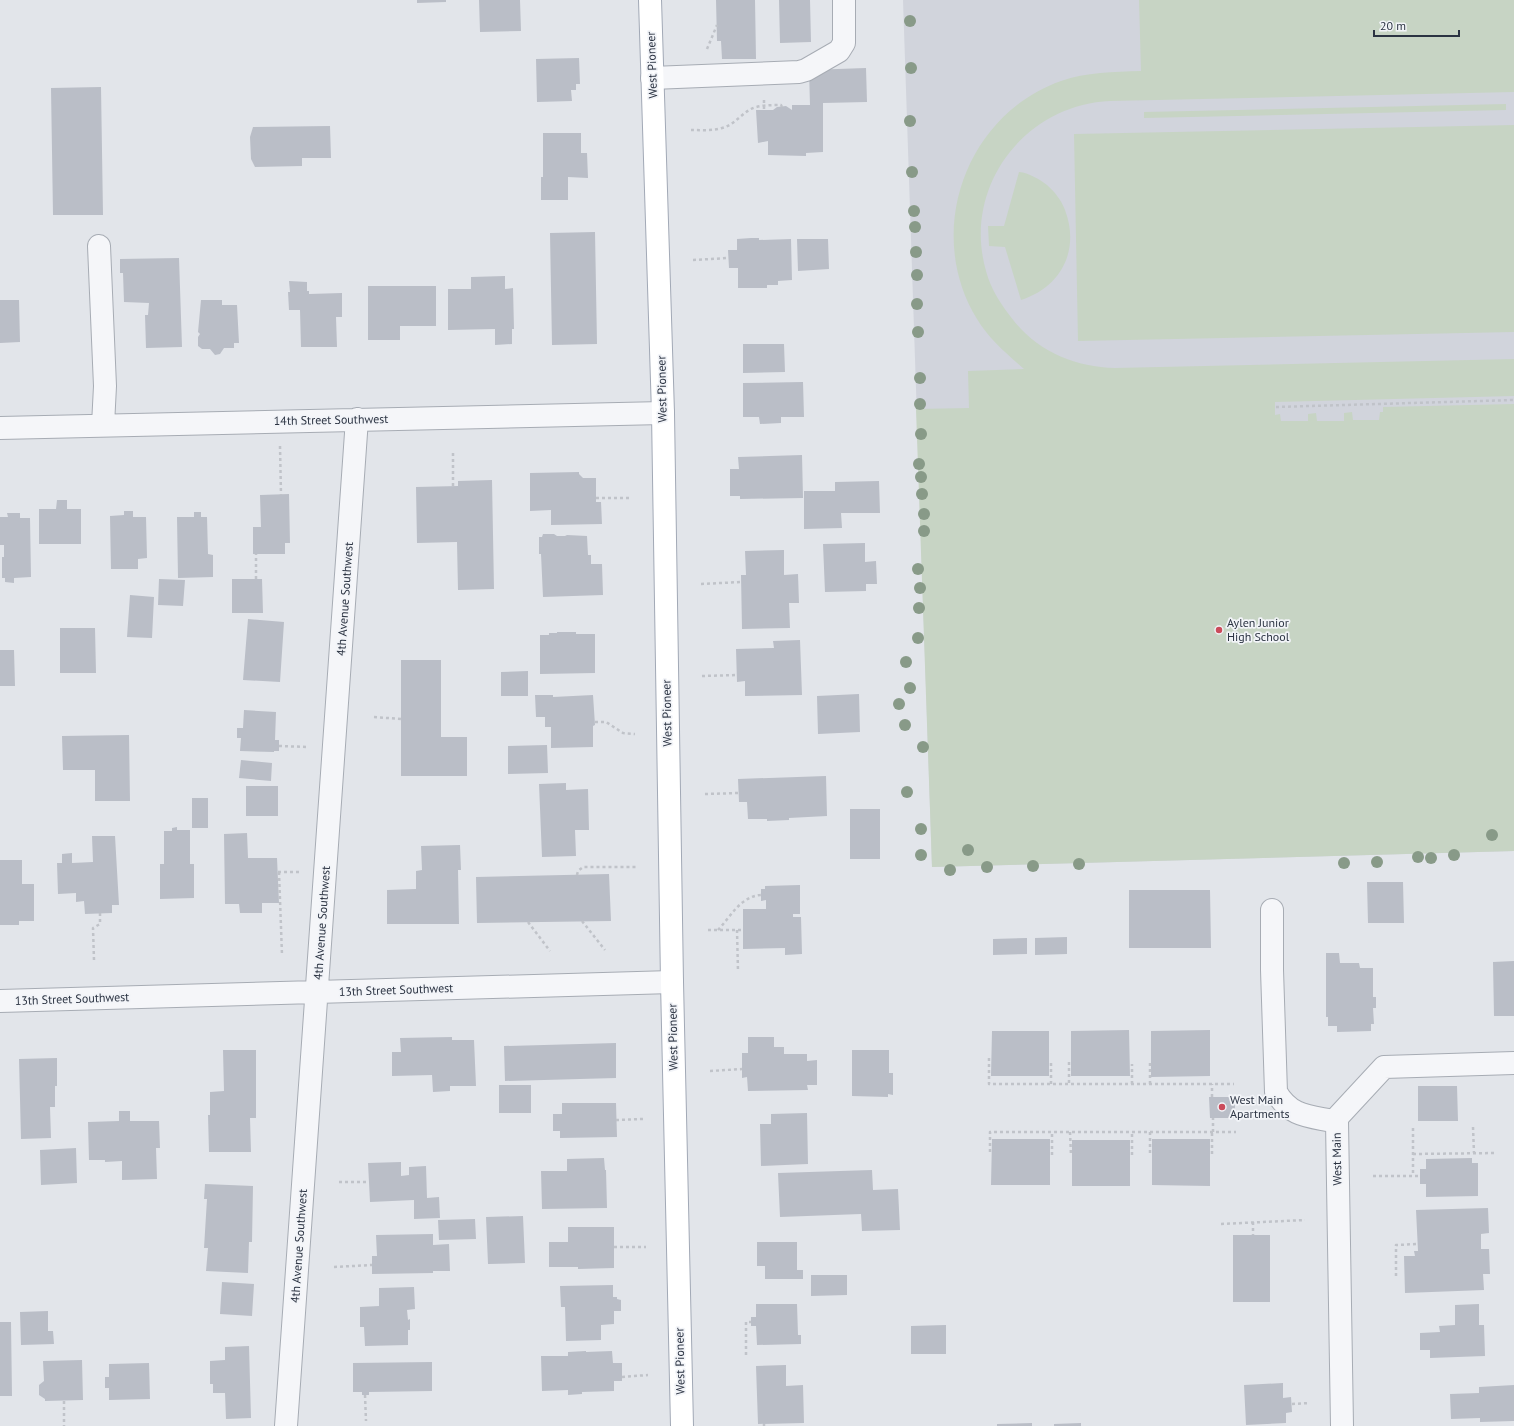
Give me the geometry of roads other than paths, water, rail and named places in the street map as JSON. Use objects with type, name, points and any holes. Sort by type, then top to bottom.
[{"type":"main road","name":"West Pioneer","points":[[650,0],[663,413],[672,982],[682,1426]]},
{"type":"street","points":[[652,78],[799,72],[806,70],[839,52],[842,47],[844,38],[844,0]]},
{"type":"street","points":[[99,246],[105,386],[103,425]]},
{"type":"street","name":"14th Street Southwest","points":[[0,428],[663,413]]},
{"type":"street","name":"4th Avenue Southwest","points":[[286,1426],[357,419]]},
{"type":"street","name":"West Main","points":[[1272,910],[1272,970],[1276,1092],[1280,1099],[1296,1113],[1337,1122],[1342,1426]]},
{"type":"street","name":"13th Street Southwest","points":[[0,1001],[672,982]]},
{"type":"street","points":[[1333,1122],[1384,1067],[1514,1063]]},
{"type":"place","name":"Aylen Junior High School","points":[[1219,630]]},
{"type":"place","name":"West Main Apartments","points":[[1222,1107]]}]
